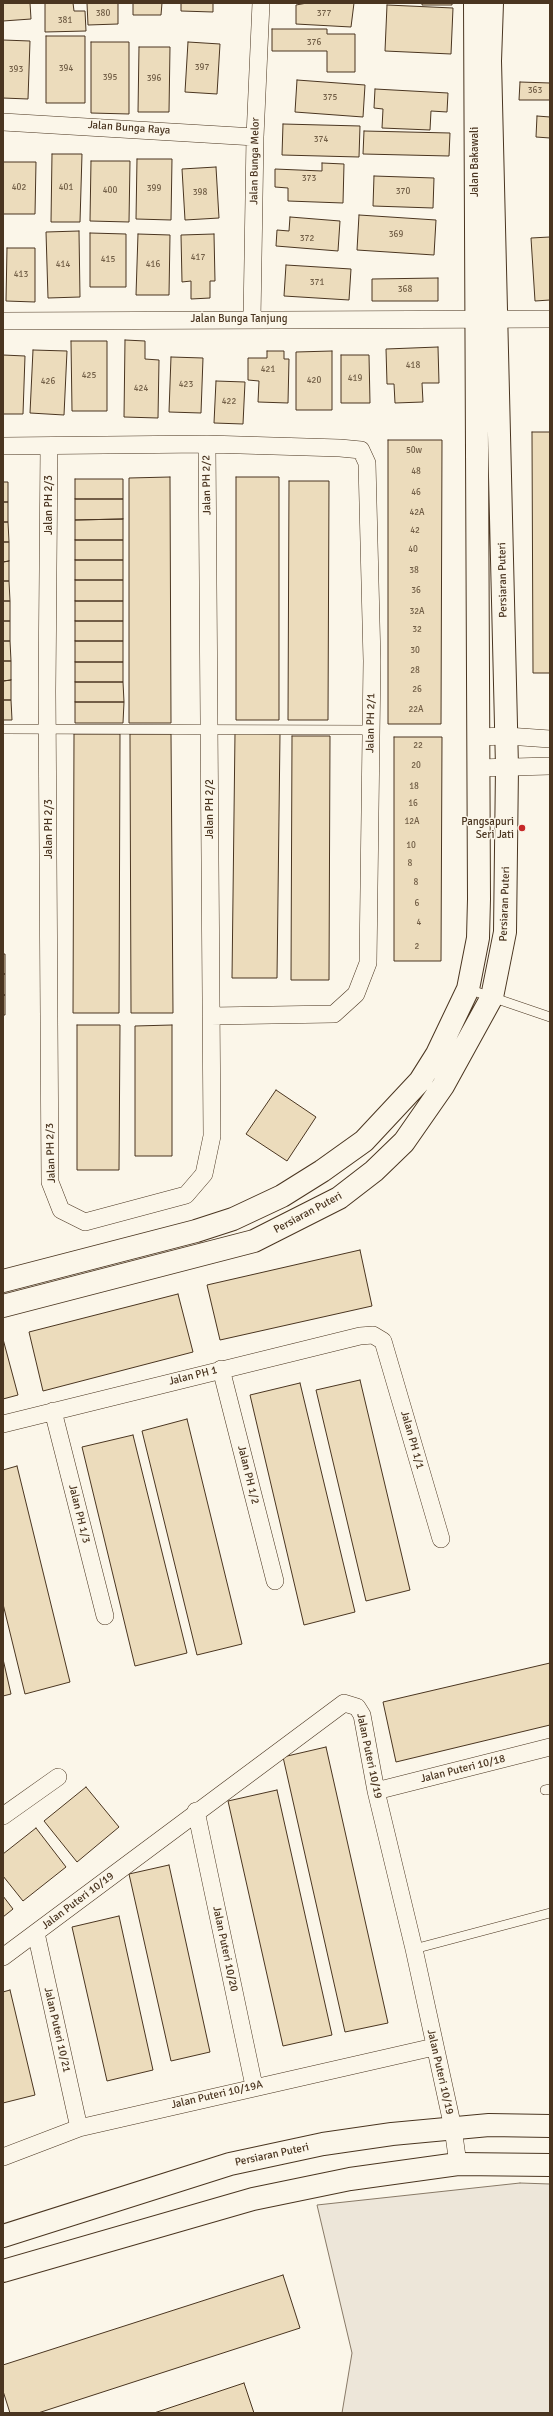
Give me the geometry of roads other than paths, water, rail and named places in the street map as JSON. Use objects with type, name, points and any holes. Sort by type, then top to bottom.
[{"type":"main road","name":"Jalan Bakawali","points":[[475,3],[476,320]]},
{"type":"main road","name":"Jalan Bakawali","points":[[492,3],[490,61],[498,319]]},
{"type":"main road","name":"Persiaran Puteri","points":[[3,1306],[254,1241],[339,1198],[374,1171],[404,1142],[443,1086],[492,997],[505,932],[507,767],[498,319]]},
{"type":"main road","points":[[3,1281],[196,1231],[233,1218],[282,1196],[364,1142],[420,1081],[438,1054],[468,989],[478,938],[476,320]]},
{"type":"main road","name":"Persiaran Puteri","points":[[3,2236],[230,2164],[323,2144],[392,2134],[490,2125],[550,2126]]},
{"type":"main road","points":[[3,2271],[253,2199],[350,2179],[458,2164],[550,2165]]},
{"type":"street","name":"Jalan Bunga Melor","points":[[252,319],[255,137],[261,3]]},
{"type":"street","name":"Jalan Bunga Raya","points":[[3,122],[255,137]]},
{"type":"street","name":"Jalan Bunga Tanjung","points":[[3,321],[550,319]]},
{"type":"street","points":[[3,446],[207,444]]},
{"type":"street","name":"Jalan PH 2/1","points":[[207,444],[361,450],[367,463],[372,661],[368,963],[356,994],[334,1014],[212,1016]]},
{"type":"street","name":"Jalan PH 2/2","points":[[204,1174],[212,1136],[207,444]]},
{"type":"street","name":"Jalan PH 2/3","points":[[49,446],[48,729],[50,1182],[61,1210],[85,1222],[186,1195],[204,1174]]},
{"type":"street","points":[[477,737],[507,736],[550,739]]},
{"type":"street","points":[[477,768],[550,766]]},
{"type":"street","name":"Jalan PH 1","points":[[3,1424],[221,1369],[360,1336],[373,1335],[383,1341]]},
{"type":"street","name":"Jalan PH 1/1","points":[[383,1341],[441,1539]]},
{"type":"street","name":"Jalan PH 1/2","points":[[221,1369],[275,1581]]},
{"type":"street","name":"Jalan PH 1/3","points":[[53,1411],[105,1616]]},
{"type":"street","name":"Jalan Puteri 10/19","points":[[3,1957],[196,1811],[344,1703],[357,1707],[362,1715],[376,1791],[414,1949],[434,2047],[453,2128],[458,2164]]},
{"type":"street","name":"Jalan Puteri 10/18","points":[[376,1791],[550,1747]]},
{"type":"street","points":[[3,1816],[58,1776]]},
{"type":"street","name":"Jalan Puteri 10/20","points":[[196,1811],[254,2086]]},
{"type":"street","name":"Jalan Puteri 10/21","points":[[36,1932],[79,2128]]},
{"type":"street","name":"Jalan Puteri 10/19A","points":[[3,2157],[79,2128],[254,2086],[434,2047]]},
{"type":"lane","points":[[3,729],[371,730]]},
{"type":"lane","points":[[468,989],[550,1017]]},
{"type":"lane","points":[[414,1949],[550,1914]]},
{"type":"place","name":"Pangsapuri Seri Jati","points":[[522,828]]}]
